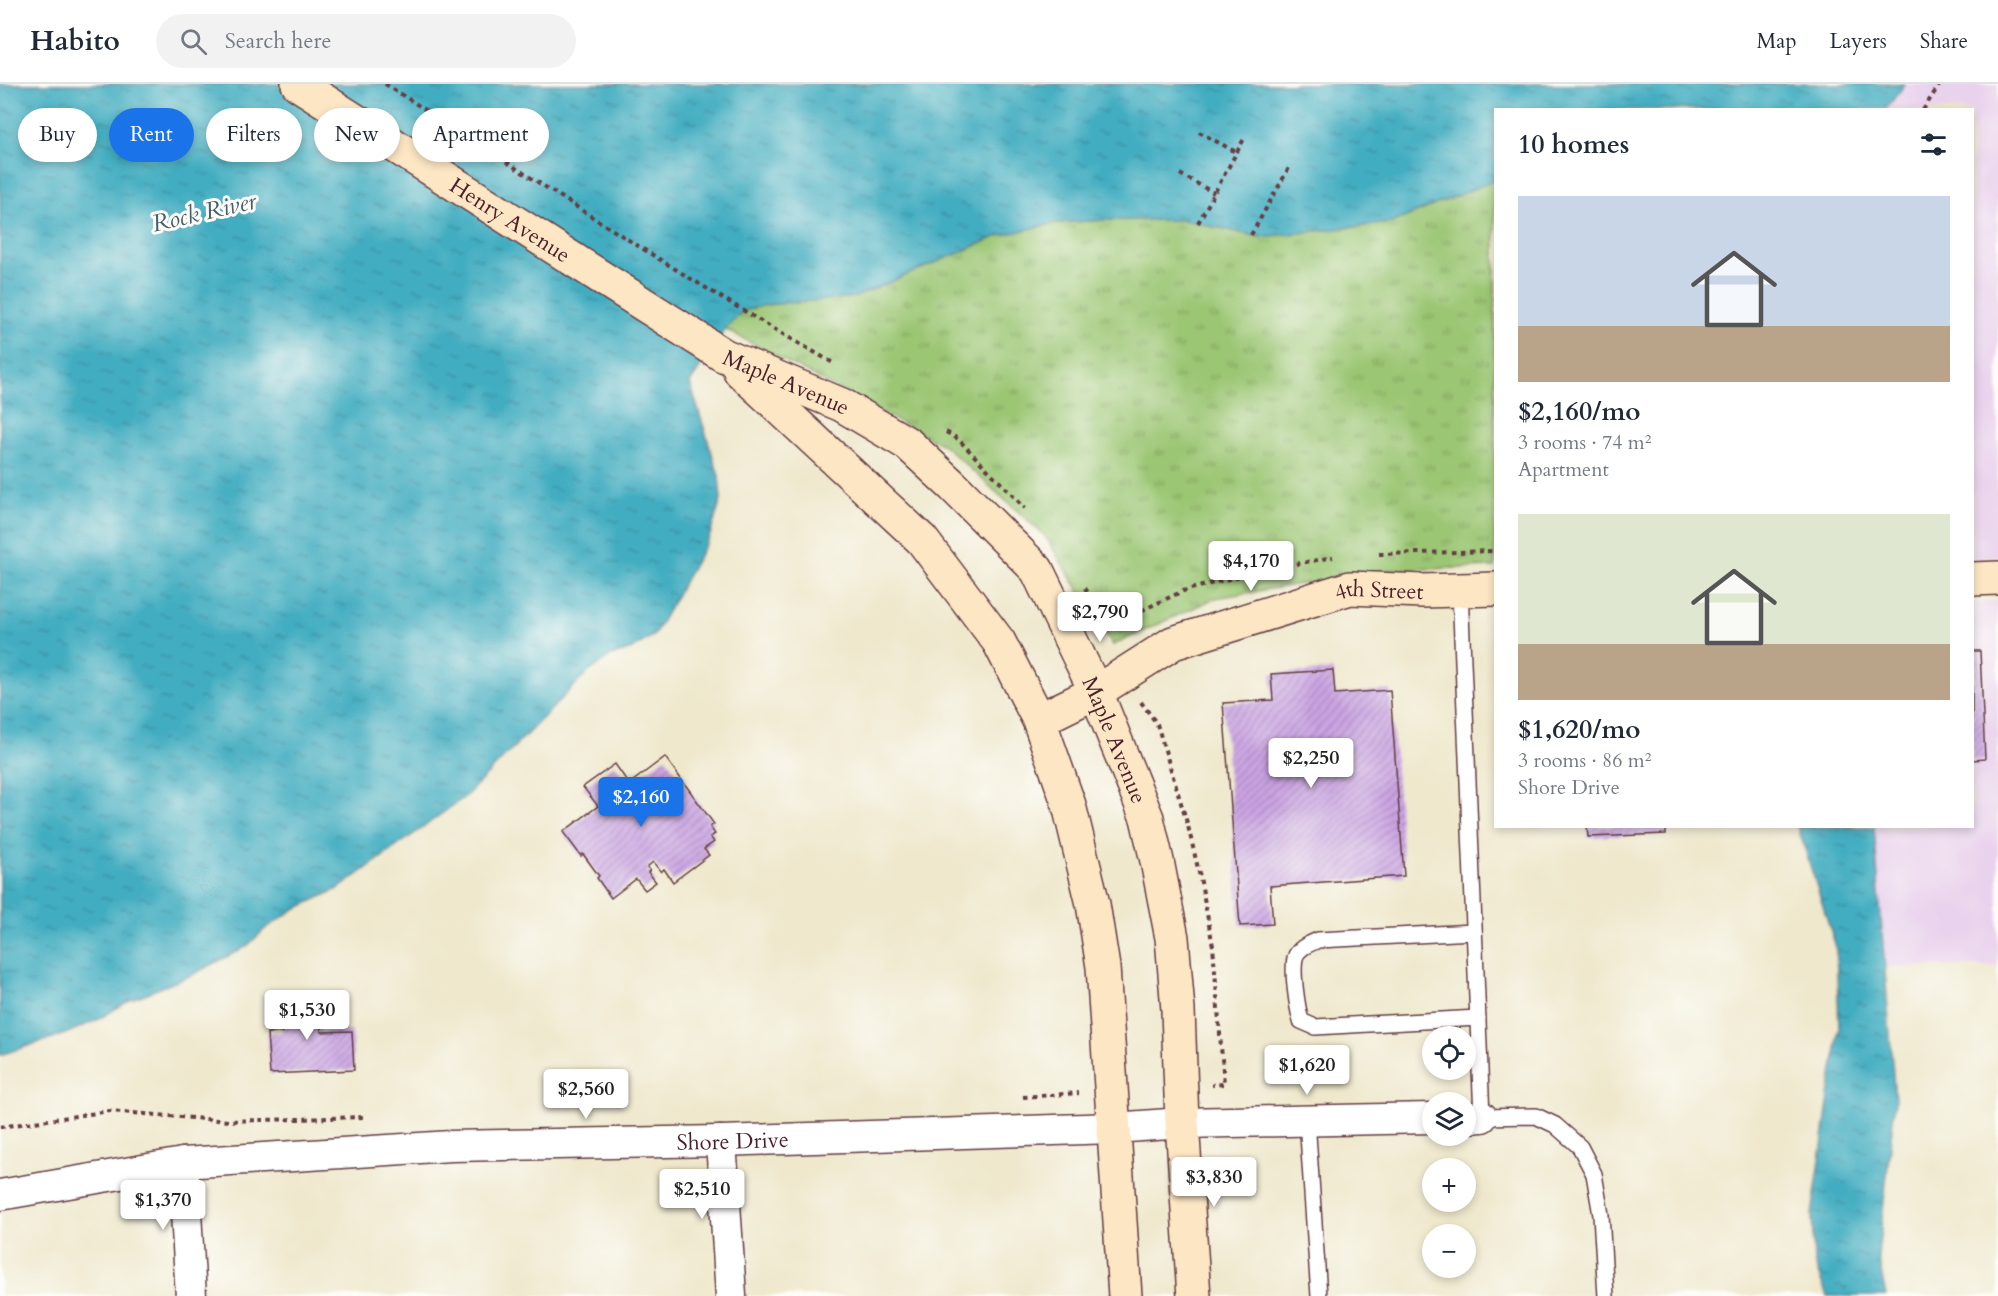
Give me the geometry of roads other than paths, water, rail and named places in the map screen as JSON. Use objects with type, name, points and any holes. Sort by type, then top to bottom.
[{"type":"street","name":"Henry Avenue","points":[[298,84],[723,355]]},
{"type":"street","name":"Maple Avenue","points":[[723,355],[842,405],[908,444],[1036,570],[1109,684],[1148,818],[1172,938],[1194,1296]]},
{"type":"street","name":"Maple Avenue","points":[[723,355],[921,540],[999,642],[1039,720],[1069,805],[1093,904],[1103,967],[1125,1296]]},
{"type":"street","points":[[1974,579],[1998,578]]},
{"type":"street","name":"4th Street","points":[[1039,720],[1109,684],[1173,643],[1350,588],[1494,589]]},
{"type":"street","name":"Shore Drive","points":[[0,1195],[183,1163],[451,1146],[721,1141],[1114,1128],[1182,1123],[1422,1118]]},
{"type":"street","points":[[721,1141],[731,1296]]},
{"type":"street","points":[[183,1163],[191,1296]]},
{"type":"lane","points":[[1460,590],[1478,1018],[1475,1092]]},
{"type":"lane","points":[[1474,932],[1318,940],[1305,946],[1295,956],[1295,1001],[1301,1021],[1315,1027],[1478,1018]]},
{"type":"lane","points":[[1476,1118],[1536,1116],[1555,1125],[1580,1147],[1594,1174],[1601,1215],[1606,1296]]},
{"type":"lane","points":[[1307,1120],[1319,1296]]},
{"type":"water","name":"Rock River","points":[[0,84],[1905,84],[1887,108],[1494,108],[1494,180],[1391,223],[1260,237],[1185,220],[1106,220],[1055,223],[998,236],[855,297],[765,305],[743,311],[725,329],[690,383],[719,476],[721,500],[709,538],[654,635],[632,649],[611,656],[587,673],[466,796],[338,889],[295,909],[265,929],[246,947],[192,975],[130,1000],[97,1020],[65,1034],[0,1055]]},
{"type":"water","points":[[1798,828],[1874,828],[1895,1101],[1878,1256],[1886,1296],[1827,1296],[1814,1262],[1812,1215],[1839,1028],[1836,947]]}]
